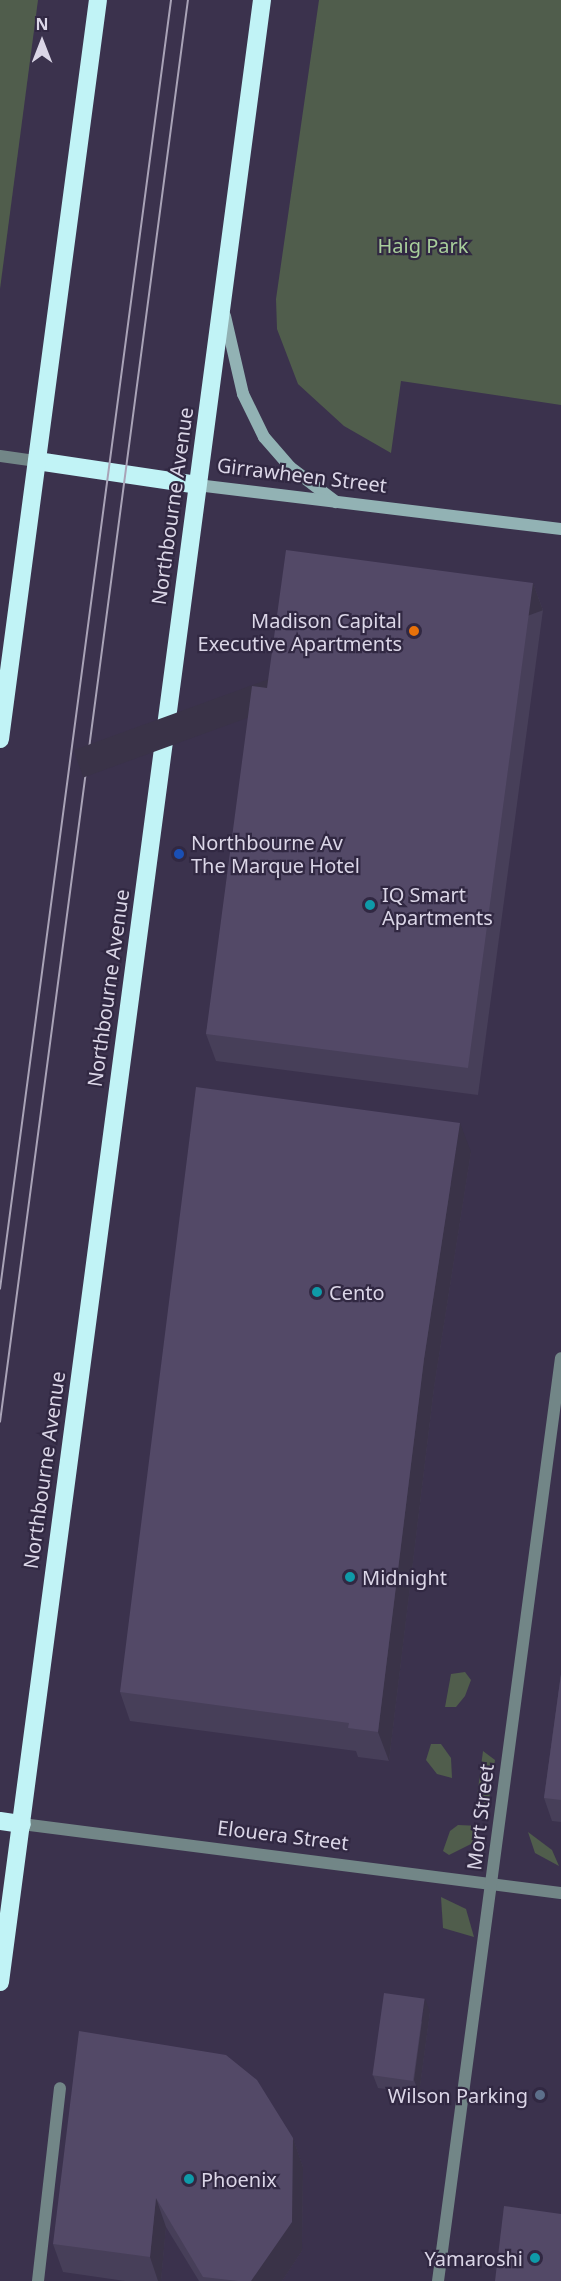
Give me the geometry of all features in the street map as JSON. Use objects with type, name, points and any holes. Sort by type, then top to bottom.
[{"type":"highway","points":[[0,739],[98,0]]},
{"type":"highway","name":"Northbourne Avenue","points":[[0,1982],[262,0]]},
{"type":"highway","name":"Girrawheen Street","points":[[37,461],[197,485]]},
{"type":"highway","name":"Elouera Street","points":[[0,1821],[22,1824]]},
{"type":"street","points":[[222,303],[243,394],[264,437],[290,466],[338,503]]},
{"type":"street","points":[[0,456],[37,461]]},
{"type":"street","name":"Girrawheen Street","points":[[197,485],[561,529]]},
{"type":"street","name":"Mort Street","points":[[438,2281],[561,1358]]},
{"type":"street","name":"Elouera Street","points":[[22,1824],[561,1893]]},
{"type":"street","points":[[38,2281],[60,2088]]},
{"type":"green space","points":[[0,0],[38,0],[0,289]]},
{"type":"green space","name":"Haig Park","points":[[319,0],[561,0],[561,405],[401,381],[391,453],[344,426],[298,384],[277,329],[276,299]]},
{"type":"green space","points":[[465,1672],[471,1680],[465,1696],[456,1707],[445,1707],[451,1674]]},
{"type":"green space","points":[[431,1744],[441,1744],[451,1758],[452,1778],[437,1774],[426,1760]]},
{"type":"green space","points":[[483,1751],[495,1760],[488,1806],[477,1797]]},
{"type":"green space","points":[[458,1825],[481,1826],[471,1844],[449,1855],[443,1851],[450,1831]]},
{"type":"green space","points":[[528,1832],[552,1850],[559,1866],[535,1853]]},
{"type":"green space","points":[[441,1897],[466,1909],[474,1937],[443,1928]]},
{"type":"building","name":"IQ Smart Apartments","points":[[286,550],[533,583],[468,1068],[206,1034],[252,686],[267,688]]},
{"type":"building","points":[[196,1087],[460,1123],[424,1359],[378,1732],[348,1728],[349,1723],[120,1692]]},
{"type":"building","points":[[561,1674],[561,1800],[544,1798]]},
{"type":"building","points":[[384,1993],[425,1999],[413,2081],[372,2075]]},
{"type":"building","name":"Phoenix","points":[[79,2031],[226,2055],[257,2080],[293,2138],[292,2222],[251,2281],[203,2277],[156,2198],[150,2257],[53,2244]]},
{"type":"building","points":[[504,2206],[561,2214],[561,2281],[495,2281]]},
{"type":"tram line","points":[[0,1289],[171,0]]},
{"type":"tram line","points":[[0,1422],[188,0]]},
{"type":"place","name":"Madison Capital Executive Apartments","points":[[414,631]]},
{"type":"place","name":"Northbourne Av The Marque Hotel","points":[[179,854]]},
{"type":"place","name":"IQ Smart Apartments","points":[[370,905]]},
{"type":"place","name":"Cento","points":[[317,1292]]},
{"type":"place","name":"Midnight","points":[[350,1577]]},
{"type":"place","name":"Wilson Parking","points":[[540,2095]]},
{"type":"place","name":"Phoenix","points":[[189,2179]]},
{"type":"place","name":"Yamaroshi","points":[[535,2258]]}]
